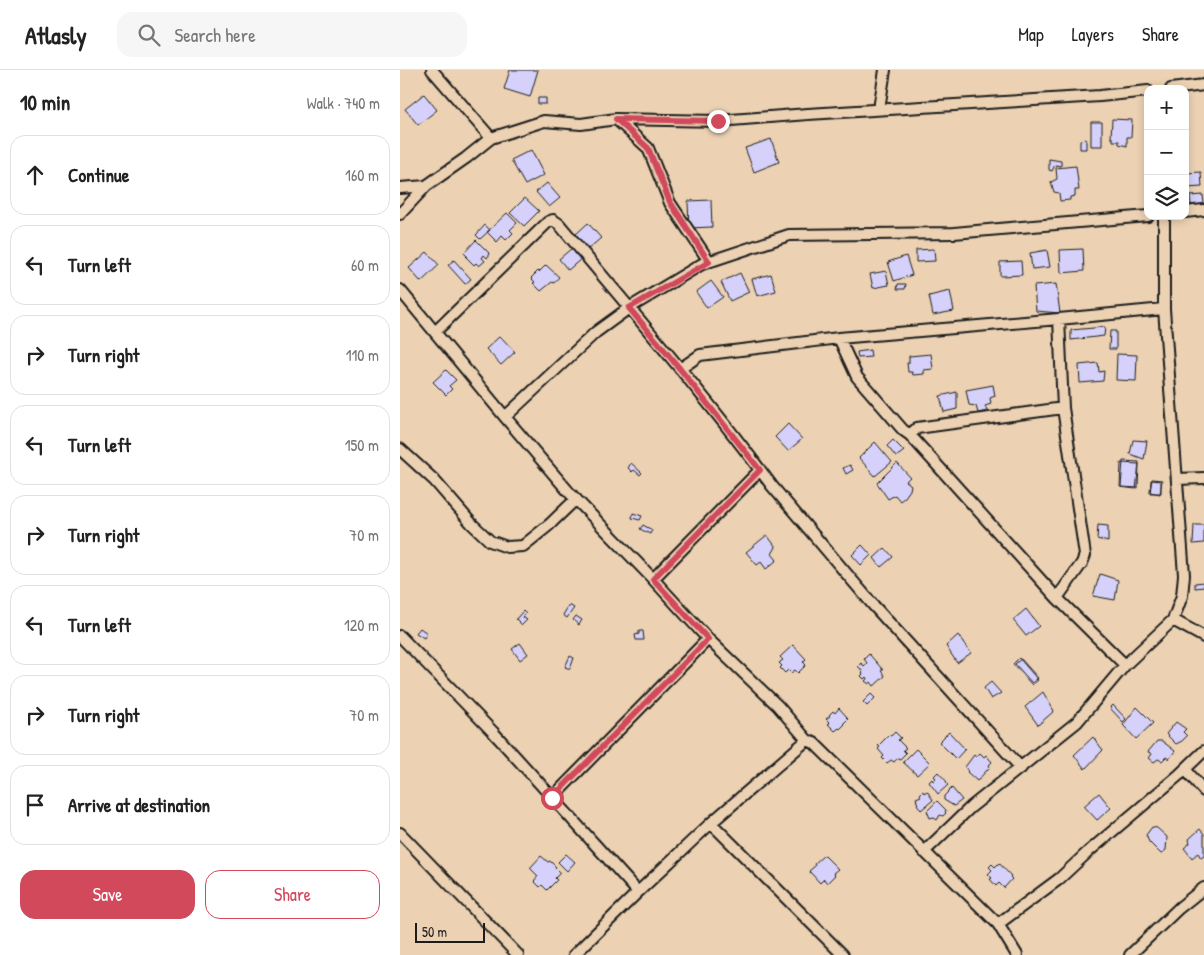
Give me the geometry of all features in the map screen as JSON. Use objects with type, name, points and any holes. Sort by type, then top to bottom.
[{"type":"street","points":[[432,70],[491,138]]},
{"type":"street","points":[[880,110],[885,70]]},
{"type":"street","points":[[1189,87],[1204,85]]},
{"type":"street","points":[[400,214],[426,186],[491,138],[544,121],[581,124],[616,119],[718,121],[1100,96],[1144,91]]},
{"type":"street","points":[[616,119],[648,148],[670,202],[709,262]]},
{"type":"street","points":[[400,188],[426,186]]},
{"type":"street","points":[[1189,212],[1204,210]]},
{"type":"street","points":[[505,417],[596,332],[629,308],[709,262],[789,235],[954,233],[1144,216]]},
{"type":"street","points":[[435,332],[548,222],[553,220],[559,224],[680,369],[772,486],[874,606],[1020,768]]},
{"type":"street","points":[[924,852],[971,807],[1077,722],[1125,665],[1173,620],[1182,596],[1184,575],[1164,309],[1164,220]]},
{"type":"street","points":[[400,290],[576,500],[708,639],[778,706],[807,740],[814,744],[998,924],[1017,955]]},
{"type":"street","points":[[680,369],[700,356],[840,338],[1058,320],[1164,309]]},
{"type":"street","points":[[1057,598],[1082,563],[1085,555],[1063,408],[1058,320]]},
{"type":"street","points":[[840,338],[857,377],[903,430],[910,435],[1057,598],[1125,665]]},
{"type":"street","points":[[910,435],[917,428],[1063,408]]},
{"type":"street","points":[[400,448],[434,480],[472,524],[490,541],[506,548],[523,546],[576,500]]},
{"type":"street","points":[[653,579],[760,470]]},
{"type":"street","points":[[1177,479],[1204,478]]},
{"type":"street","points":[[1173,620],[1204,637]]},
{"type":"street","points":[[400,636],[493,732],[638,892]]},
{"type":"street","points":[[552,798],[708,639]]},
{"type":"street","points":[[574,955],[712,823],[807,740]]},
{"type":"street","points":[[998,924],[1059,879],[1204,752]]},
{"type":"street","points":[[1185,769],[1204,791]]},
{"type":"street","points":[[712,823],[843,955]]},
{"type":"street","points":[[400,833],[518,955]]},
{"type":"street","points":[[1130,955],[1178,908],[1204,888]]},
{"type":"building","points":[[510,70],[538,70],[530,97],[504,89]]},
{"type":"building","points":[[424,94],[437,110],[418,125],[405,109]]},
{"type":"building","points":[[538,98],[546,98],[546,104],[538,104]]},
{"type":"building","points":[[1112,119],[1132,120],[1131,137],[1127,137],[1127,146],[1119,144],[1119,141],[1113,141],[1113,138],[1111,138]]},
{"type":"building","points":[[1091,122],[1102,122],[1102,146],[1091,146]]},
{"type":"building","points":[[771,139],[779,162],[754,172],[745,148]]},
{"type":"building","points":[[1086,139],[1086,149],[1080,149],[1080,140]]},
{"type":"building","points":[[531,150],[544,175],[525,185],[511,160]]},
{"type":"building","points":[[1049,159],[1061,161],[1061,166],[1055,165],[1052,171],[1049,170]]},
{"type":"building","points":[[1076,166],[1079,190],[1075,190],[1075,196],[1070,197],[1070,200],[1060,201],[1059,193],[1054,192],[1051,182],[1057,179],[1056,168]]},
{"type":"building","points":[[1201,172],[1202,187],[1189,188],[1189,173]]},
{"type":"building","points":[[547,183],[560,198],[549,207],[536,192]]},
{"type":"building","points":[[1203,195],[1204,204],[1191,205],[1190,196]]},
{"type":"building","points":[[525,198],[539,211],[524,226],[510,213]]},
{"type":"building","points":[[711,200],[712,227],[689,228],[688,201]]},
{"type":"building","points":[[507,213],[517,223],[510,230],[513,233],[506,240],[502,236],[497,242],[487,232]]},
{"type":"building","points":[[588,223],[601,238],[587,250],[574,236]]},
{"type":"building","points":[[485,225],[490,230],[480,239],[476,235]]},
{"type":"building","points":[[476,240],[490,254],[487,258],[484,255],[482,258],[485,261],[479,266],[476,263],[474,265],[464,253]]},
{"type":"building","points":[[572,248],[581,259],[568,270],[559,259]]},
{"type":"building","points":[[934,249],[935,261],[916,262],[916,250]]},
{"type":"building","points":[[1083,249],[1084,271],[1061,273],[1060,250]]},
{"type":"building","points":[[1047,250],[1050,267],[1032,269],[1030,253]]},
{"type":"building","points":[[427,252],[439,265],[421,282],[409,268]]},
{"type":"building","points":[[906,256],[912,275],[894,281],[888,262]]},
{"type":"building","points":[[454,260],[471,279],[465,284],[448,265]]},
{"type":"building","points":[[1021,261],[1022,275],[1000,276],[1000,262]]},
{"type":"building","points":[[546,265],[559,277],[554,283],[552,282],[541,291],[531,278]]},
{"type":"building","points":[[886,271],[889,285],[873,288],[870,274]]},
{"type":"building","points":[[740,273],[749,292],[730,301],[721,282]]},
{"type":"building","points":[[771,274],[776,291],[757,296],[752,279]]},
{"type":"building","points":[[711,281],[723,297],[707,308],[696,292]]},
{"type":"building","points":[[898,284],[906,284],[905,289],[897,289]]},
{"type":"building","points":[[1056,284],[1060,313],[1036,311],[1034,286]]},
{"type":"building","points":[[950,291],[954,311],[933,315],[929,296]]},
{"type":"building","points":[[1105,327],[1104,336],[1071,340],[1071,330]]},
{"type":"building","points":[[1110,331],[1116,331],[1116,349],[1109,349]]},
{"type":"building","points":[[500,336],[515,352],[501,365],[486,349]]},
{"type":"building","points":[[870,350],[871,357],[858,358],[857,352]]},
{"type":"building","points":[[931,354],[933,369],[924,370],[924,374],[913,375],[912,372],[908,372],[907,363],[909,363],[909,356]]},
{"type":"building","points":[[1117,354],[1137,355],[1136,381],[1116,380]]},
{"type":"building","points":[[1098,363],[1099,372],[1104,371],[1103,381],[1080,383],[1079,365]]},
{"type":"building","points":[[446,370],[456,380],[449,386],[452,389],[446,395],[433,382]]},
{"type":"building","points":[[993,385],[995,396],[990,398],[991,404],[985,406],[987,411],[978,413],[976,406],[969,405],[966,390]]},
{"type":"building","points":[[957,392],[957,409],[944,412],[940,396]]},
{"type":"building","points":[[788,424],[802,439],[788,451],[775,437]]},
{"type":"building","points":[[893,440],[904,451],[896,457],[887,446]]},
{"type":"building","points":[[1133,440],[1147,441],[1144,459],[1130,454]]},
{"type":"building","points":[[875,442],[892,462],[875,476],[859,458]]},
{"type":"building","points":[[1123,461],[1139,462],[1138,488],[1121,487]]},
{"type":"building","points":[[631,463],[642,473],[640,475],[628,468]]},
{"type":"building","points":[[897,463],[910,477],[906,481],[911,485],[910,490],[900,501],[895,495],[888,499],[877,483]]},
{"type":"building","points":[[1121,463],[1139,464],[1136,489],[1120,487]]},
{"type":"building","points":[[850,465],[853,470],[846,474],[843,468]]},
{"type":"building","points":[[1152,479],[1162,480],[1160,494],[1150,492]]},
{"type":"building","points":[[1151,480],[1161,481],[1161,493],[1150,493]]},
{"type":"building","points":[[633,513],[642,516],[640,520],[632,518]]},
{"type":"building","points":[[643,525],[652,530],[650,534],[640,529]]},
{"type":"building","points":[[1098,525],[1108,526],[1108,542],[1097,539]]},
{"type":"building","points":[[1194,525],[1204,525],[1204,543],[1193,544]]},
{"type":"building","points":[[767,535],[776,547],[772,554],[777,560],[766,569],[761,562],[757,565],[746,552]]},
{"type":"building","points":[[862,545],[871,555],[861,565],[852,555]]},
{"type":"building","points":[[885,548],[893,557],[881,567],[874,558]]},
{"type":"building","points":[[1100,574],[1118,580],[1115,600],[1093,596]]},
{"type":"building","points":[[1204,582],[1204,587],[1195,588],[1195,583]]},
{"type":"building","points":[[569,605],[574,608],[567,618],[563,615]]},
{"type":"building","points":[[1026,609],[1039,626],[1026,636],[1013,620]]},
{"type":"building","points":[[523,611],[526,614],[523,617],[527,620],[522,625],[516,619]]},
{"type":"building","points":[[576,616],[582,620],[579,625],[573,620]]},
{"type":"building","points":[[420,628],[427,633],[424,638],[416,633]]},
{"type":"building","points":[[639,631],[643,631],[644,640],[636,640],[635,635],[639,634]]},
{"type":"building","points":[[958,635],[971,653],[957,663],[946,646]]},
{"type":"building","points":[[520,643],[528,654],[520,660],[512,649]]},
{"type":"building","points":[[793,645],[806,659],[803,662],[806,665],[798,673],[795,670],[791,673],[788,670],[785,673],[780,668],[782,666],[779,663],[783,660],[780,657]]},
{"type":"building","points":[[869,654],[883,670],[881,671],[885,676],[874,686],[871,682],[869,684],[865,681],[866,677],[864,679],[861,676],[863,672],[858,666],[861,663],[864,666],[867,663],[864,659]]},
{"type":"building","points":[[570,656],[574,658],[570,669],[565,667]]},
{"type":"building","points":[[1019,658],[1038,680],[1032,685],[1013,664]]},
{"type":"building","points":[[1021,659],[1038,678],[1032,683],[1015,664]]},
{"type":"building","points":[[991,682],[1001,693],[991,699],[984,688]]},
{"type":"building","points":[[1043,692],[1054,711],[1038,725],[1025,707]]},
{"type":"building","points":[[871,694],[875,698],[867,706],[863,702]]},
{"type":"building","points":[[1113,705],[1126,719],[1123,722],[1110,708]]},
{"type":"building","points":[[1137,707],[1153,723],[1136,739],[1123,725]]},
{"type":"building","points":[[839,708],[848,719],[840,729],[835,731],[826,719],[833,711],[835,713]]},
{"type":"building","points":[[1176,722],[1186,729],[1183,732],[1187,736],[1176,744],[1166,734]]},
{"type":"building","points":[[895,732],[901,738],[898,740],[906,748],[903,750],[906,753],[900,759],[898,758],[894,762],[891,760],[887,763],[882,758],[884,756],[878,749],[880,747],[878,746]]},
{"type":"building","points":[[949,732],[965,749],[956,759],[939,742]]},
{"type":"building","points":[[1093,737],[1103,750],[1085,769],[1074,755]]},
{"type":"building","points":[[1157,741],[1162,741],[1175,751],[1169,759],[1166,757],[1162,761],[1158,759],[1154,762],[1149,758],[1152,754],[1148,752]]},
{"type":"building","points":[[916,749],[930,763],[917,775],[903,762]]},
{"type":"building","points":[[980,753],[984,757],[986,755],[992,762],[989,765],[990,767],[977,781],[967,772],[965,767],[974,755],[976,757]]},
{"type":"building","points":[[938,772],[948,785],[938,794],[929,782],[936,778],[934,776]]},
{"type":"building","points":[[952,788],[962,800],[954,806],[944,800],[944,796]]},
{"type":"building","points":[[923,791],[924,793],[927,791],[933,800],[921,810],[916,798],[921,796],[920,794]]},
{"type":"building","points":[[1099,793],[1111,808],[1097,820],[1084,806]]},
{"type":"building","points":[[937,801],[946,810],[946,813],[943,816],[940,815],[937,820],[933,817],[930,818],[927,811]]},
{"type":"building","points":[[1152,827],[1157,828],[1167,837],[1166,850],[1161,854],[1149,842],[1146,835]]},
{"type":"building","points":[[1200,829],[1204,834],[1204,856],[1201,858],[1198,853],[1192,858],[1184,848],[1190,843],[1189,839]]},
{"type":"building","points":[[566,854],[575,862],[567,871],[558,862]]},
{"type":"building","points":[[824,855],[838,869],[827,883],[824,879],[820,883],[809,871]]},
{"type":"building","points":[[541,856],[548,862],[550,861],[560,873],[555,878],[557,880],[547,890],[542,885],[540,887],[534,881],[538,876],[530,868]]},
{"type":"building","points":[[999,863],[1012,879],[1004,888],[999,883],[996,886],[988,874],[992,870],[989,867],[992,864],[995,867]]},
{"type":"route","points":[[552,798],[708,639],[653,579],[760,470],[629,308],[702,264],[709,262],[670,202],[648,148],[616,119],[718,121]]}]
